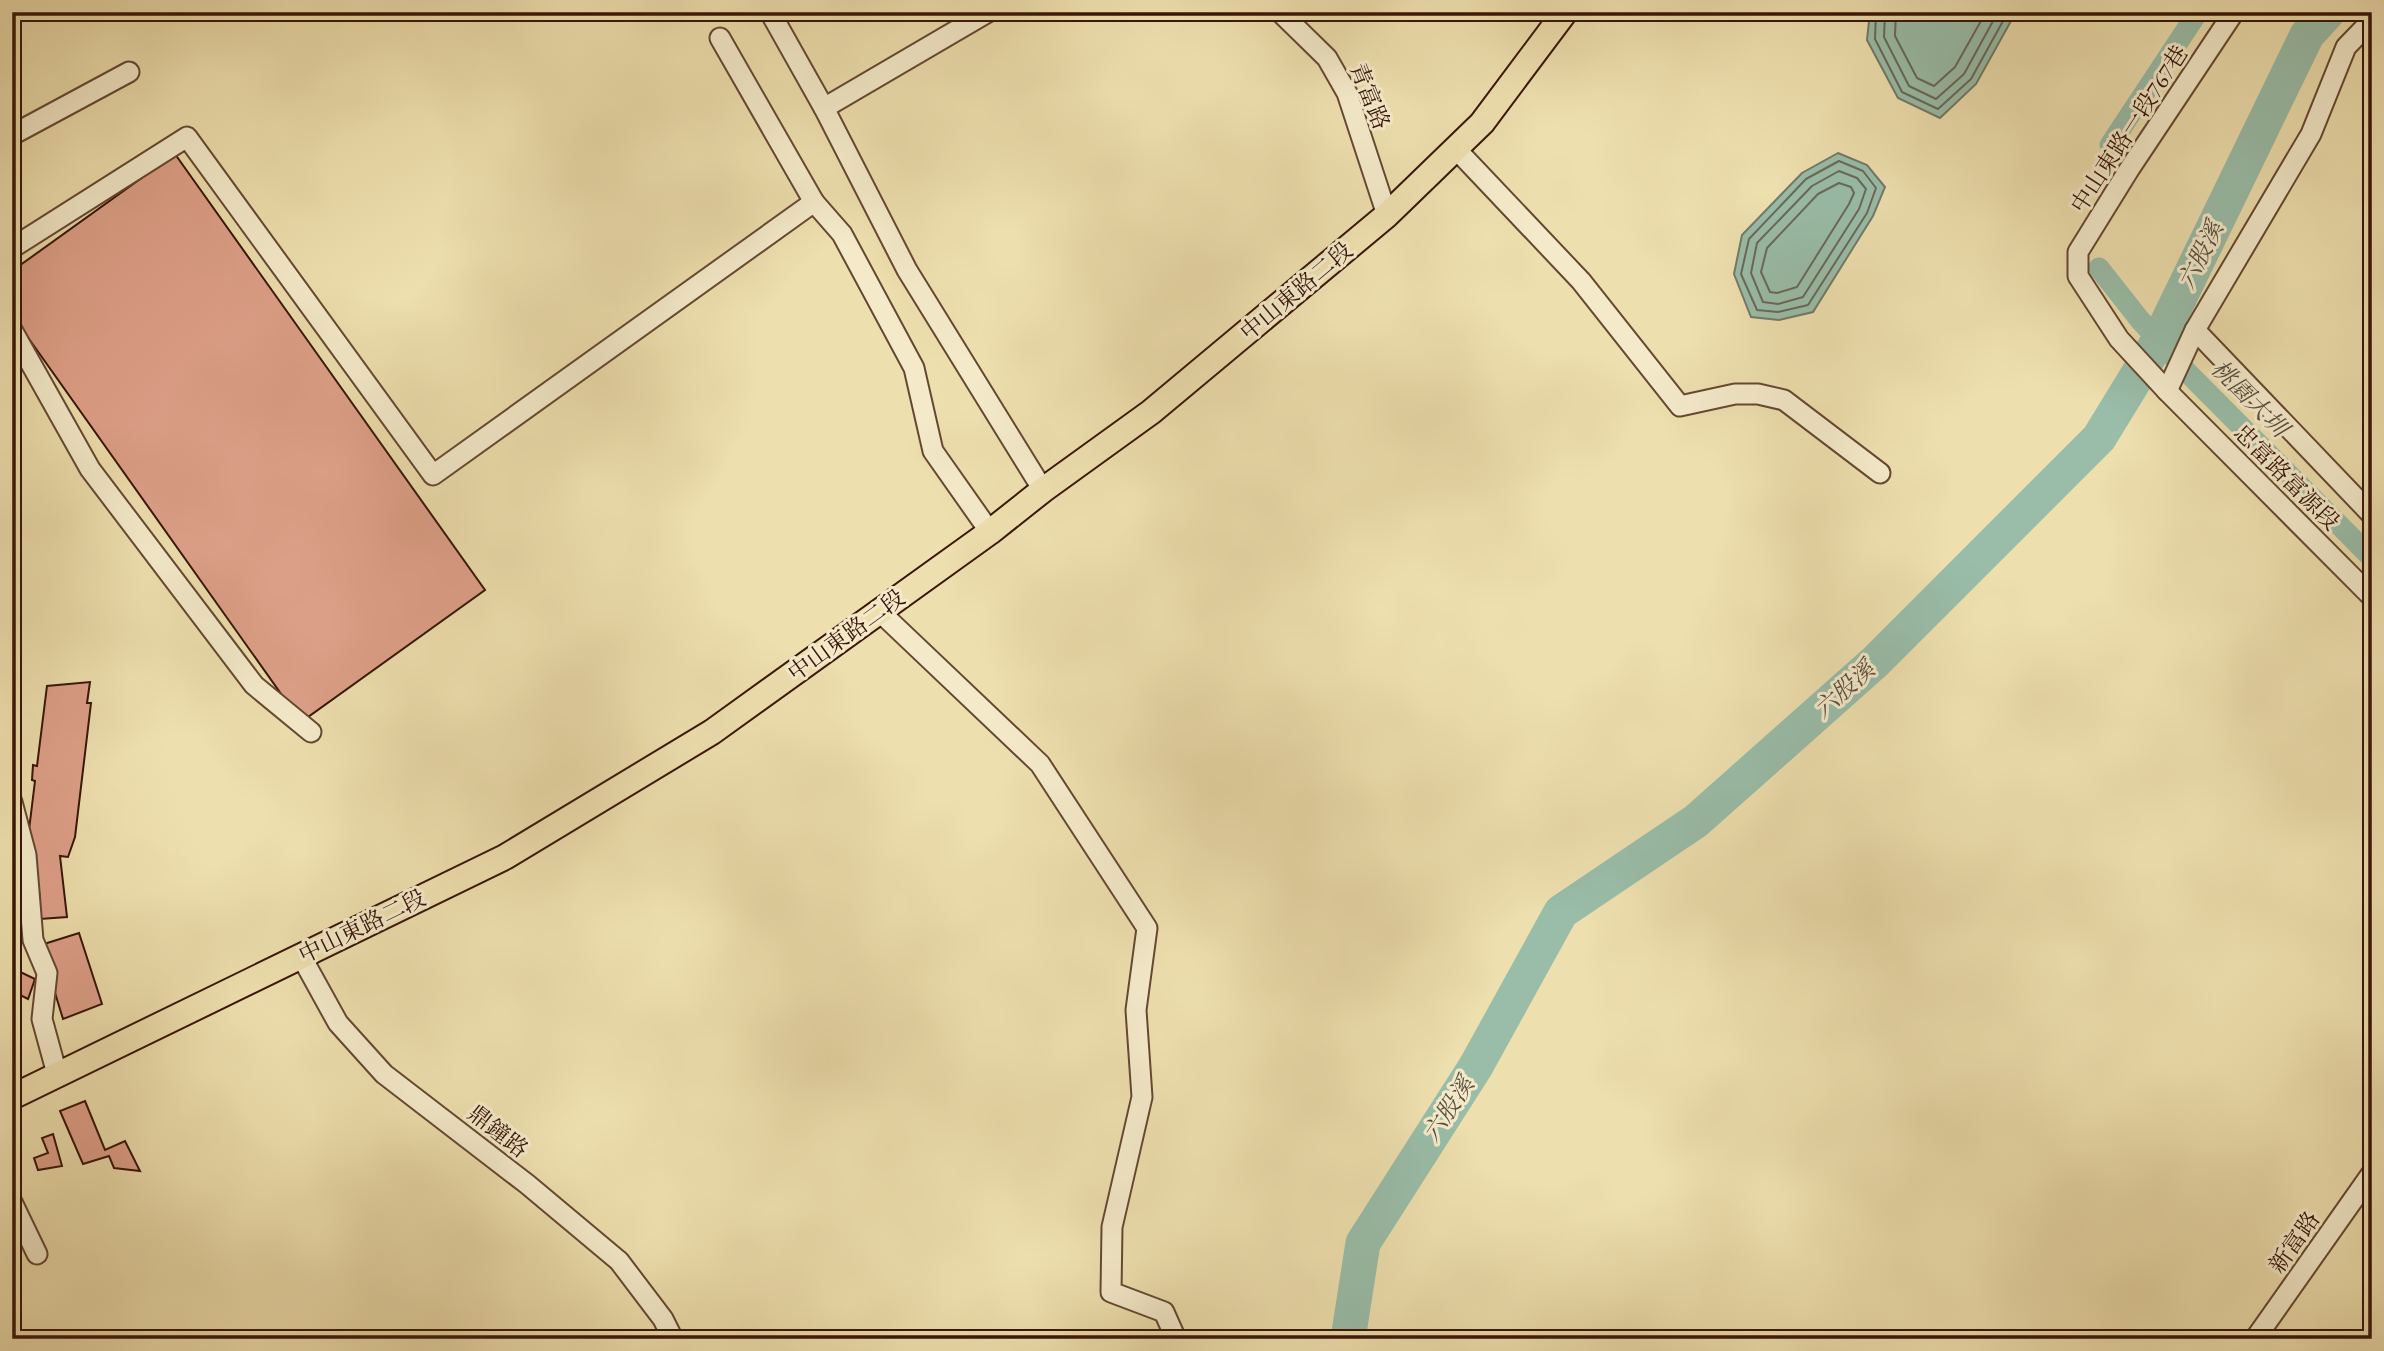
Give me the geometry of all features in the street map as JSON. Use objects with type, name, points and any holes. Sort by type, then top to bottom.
[{"type":"main road","name":"中山東路二段","points":[[12,1097],[505,857],[712,732],[990,532],[1151,412],[1387,215],[1482,123],[1565,12]]},
{"type":"street","points":[[770,12],[824,108],[907,270],[1043,490]]},
{"type":"street","points":[[824,108],[988,12]]},
{"type":"street","name":"青富路","points":[[1280,12],[1327,58],[1347,93],[1387,215]]},
{"type":"street","name":"中山東路一段767巷","points":[[2119,339],[2078,276],[2078,252],[2234,12]]},
{"type":"street","points":[[2166,391],[2195,330],[2311,134],[2346,47],[2372,20]]},
{"type":"street","points":[[720,38],[814,202],[842,234],[914,368],[933,451],[990,532]]},
{"type":"street","points":[[12,135],[128,72]]},
{"type":"street","points":[[12,248],[187,137],[433,475],[814,202]]},
{"type":"street","points":[[1456,149],[1581,281],[1680,406],[1735,394],[1758,394],[1784,400],[1880,473]]},
{"type":"street","points":[[12,330],[90,469],[254,685],[311,732]]},
{"type":"street","points":[[2195,330],[2372,515]]},
{"type":"street","name":"忠富路富源段","points":[[2119,339],[2166,391],[2372,597]]},
{"type":"street","points":[[879,611],[1040,764],[1147,928],[1136,1010],[1142,1097],[1112,1227],[1111,1292],[1164,1312],[1176,1339]]},
{"type":"street","points":[[12,802],[26,855],[33,940],[47,973],[43,1019],[57,1074]]},
{"type":"street","name":"鼎鐘路","points":[[301,956],[338,1023],[384,1074],[527,1184],[620,1261],[663,1319],[673,1339]]},
{"type":"street","name":"新富路","points":[[2255,1339],[2372,1173]]},
{"type":"street","points":[[12,1202],[37,1254]]},
{"type":"water","points":[[1870,12],[2016,12],[1976,84],[1940,118],[1898,98],[1867,40]]},
{"type":"water","points":[[1838,153],[1867,165],[1885,187],[1873,216],[1813,312],[1779,320],[1751,317],[1734,274],[1742,235],[1802,173]]},
{"type":"building","points":[[175,154],[485,590],[301,722],[12,315],[12,271]]},
{"type":"building","points":[[90,682],[87,703],[91,703],[75,837],[68,857],[60,856],[67,917],[40,919],[37,898],[40,898],[29,830],[35,781],[32,780],[33,765],[37,766],[47,686]]},
{"type":"building","points":[[79,933],[102,1004],[63,1019],[44,944]]},
{"type":"building","points":[[12,968],[35,979],[28,999],[12,991]]},
{"type":"building","points":[[85,1101],[105,1150],[125,1141],[140,1171],[114,1168],[109,1156],[83,1164],[60,1111]]},
{"type":"building","points":[[53,1134],[62,1166],[38,1170],[34,1158],[48,1153],[42,1138]]},
{"type":"waterway","name":"桃園大圳","points":[[2110,145],[2198,12]]},
{"type":"waterway","name":"六股溪","points":[[1348,1339],[1363,1243],[1476,1066],[1561,912],[1696,821],[1875,662],[2099,438],[2159,340],[2307,35],[2328,12]]},
{"type":"waterway","name":"桃園大圳","points":[[2099,268],[2183,368],[2372,558]]}]
